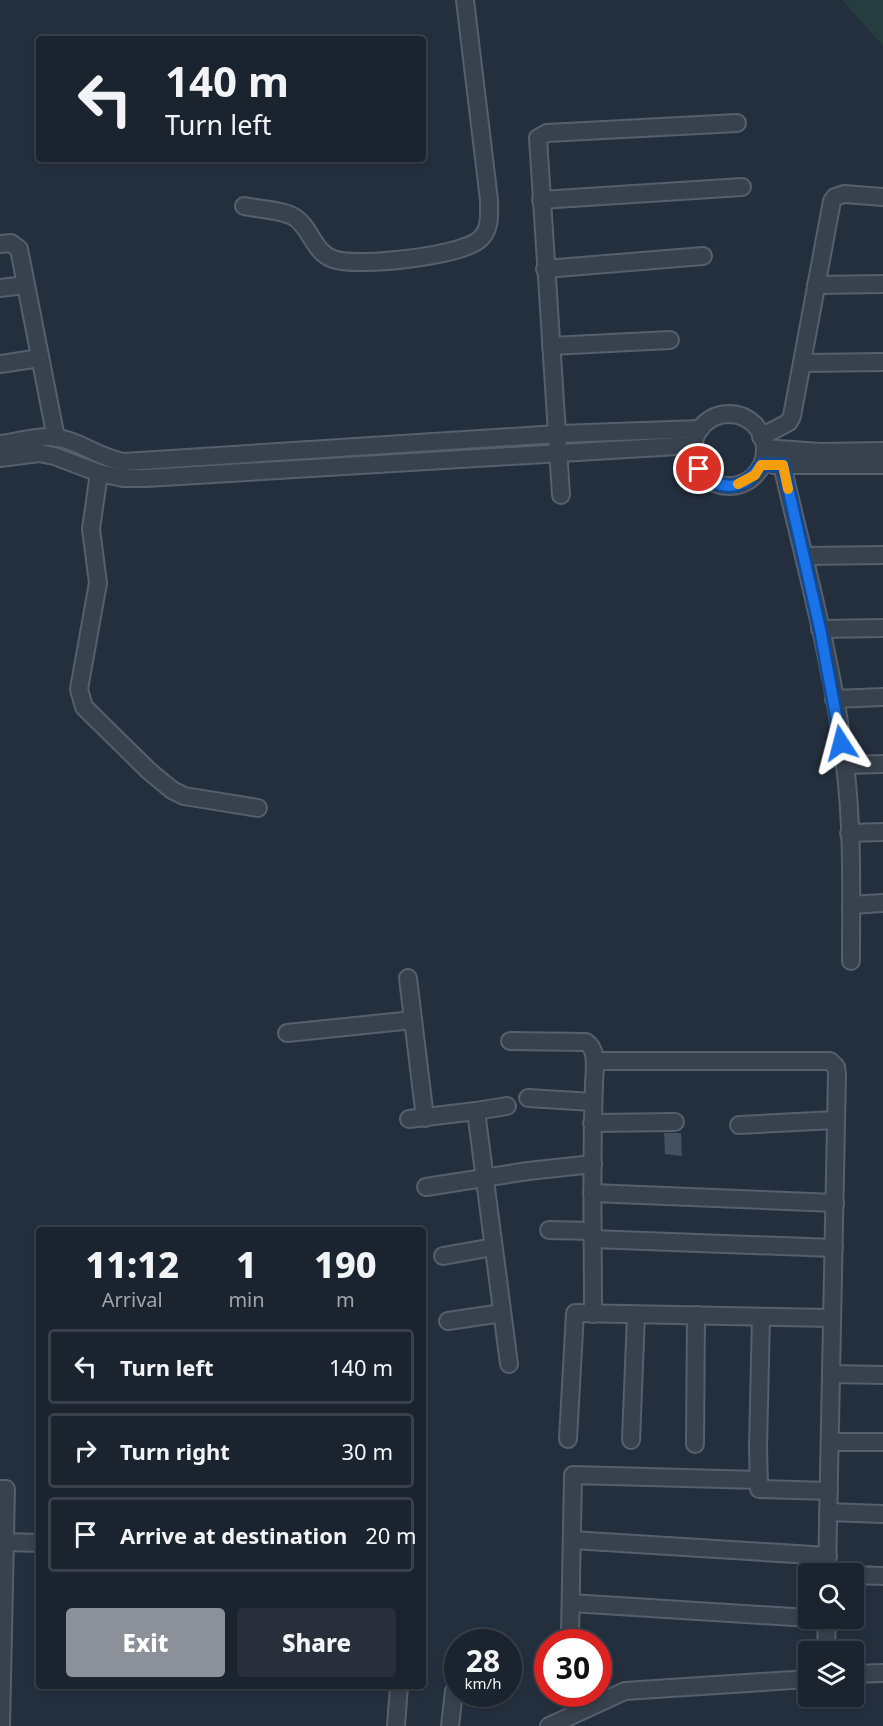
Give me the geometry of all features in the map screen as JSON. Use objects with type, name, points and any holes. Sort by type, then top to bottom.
[{"type":"street","points":[[244,207],[292,216],[322,253],[334,260],[346,263],[365,264],[451,252],[479,240],[488,228],[489,200],[465,0]]},
{"type":"street","points":[[561,495],[538,138],[547,133],[737,123]]},
{"type":"street","points":[[541,200],[742,187]]},
{"type":"street","points":[[763,443],[789,422],[792,416],[835,197],[844,194],[883,197]]},
{"type":"street","points":[[0,244],[11,243],[19,249],[56,438]]},
{"type":"street","points":[[545,269],[703,256]]},
{"type":"street","points":[[816,285],[883,284]]},
{"type":"street","points":[[0,288],[25,285]]},
{"type":"street","points":[[551,346],[670,340]]},
{"type":"street","points":[[0,364],[40,358]]},
{"type":"street","points":[[802,363],[883,362]]},
{"type":"street","points":[[730,414],[752,423],[763,443],[761,465],[755,475],[746,482],[725,486],[706,477],[694,459],[694,445],[700,429],[708,421],[730,414]]},
{"type":"street","points":[[0,444],[50,437],[112,460],[124,462],[557,434],[700,429]]},
{"type":"street","points":[[763,443],[820,452],[883,451]]},
{"type":"street","points":[[0,458],[39,453],[54,456],[99,473],[123,478],[694,445]]},
{"type":"street","points":[[761,465],[883,465]]},
{"type":"street","points":[[783,465],[820,629],[845,765],[851,905],[850,961]]},
{"type":"street","points":[[99,473],[91,529],[98,583],[79,688],[84,707],[149,771],[172,790],[184,796],[258,808]]},
{"type":"street","points":[[804,556],[883,555]]},
{"type":"street","points":[[820,629],[883,628]]},
{"type":"street","points":[[834,699],[883,697]]},
{"type":"street","points":[[845,765],[883,764]]},
{"type":"street","points":[[849,833],[883,832]]},
{"type":"street","points":[[851,905],[883,903]]},
{"type":"street","points":[[408,978],[413,1020],[417,1118],[507,1106]]},
{"type":"street","points":[[287,1033],[413,1020]]},
{"type":"street","points":[[510,1041],[586,1042],[592,1047],[595,1061],[592,1123],[593,1314]]},
{"type":"street","points":[[595,1061],[830,1061],[836,1067],[828,1563]]},
{"type":"street","points":[[528,1098],[593,1102]]},
{"type":"street","points":[[476,1111],[509,1364]]},
{"type":"street","points":[[739,1125],[836,1120]]},
{"type":"street","points":[[592,1123],[675,1122]]},
{"type":"street","points":[[426,1188],[592,1164]]},
{"type":"street","points":[[592,1193],[835,1203]]},
{"type":"street","points":[[549,1230],[593,1235],[834,1248]]},
{"type":"street","points":[[443,1256],[494,1247]]},
{"type":"street","points":[[448,1322],[502,1313]]},
{"type":"street","points":[[568,1439],[575,1313],[832,1318]]},
{"type":"street","points":[[631,1440],[636,1314]]},
{"type":"street","points":[[695,1444],[696,1316]]},
{"type":"street","points":[[761,1317],[759,1489],[829,1491]]},
{"type":"street","points":[[831,1374],[883,1375]]},
{"type":"street","points":[[830,1442],[883,1442]]},
{"type":"street","points":[[570,1629],[573,1475],[759,1480]]},
{"type":"street","points":[[0,1489],[6,1489],[2,1726]]},
{"type":"street","points":[[828,1512],[883,1514]]},
{"type":"street","points":[[572,1540],[828,1556]]},
{"type":"street","points":[[5,1542],[36,1543]]},
{"type":"street","points":[[864,1575],[883,1576]]},
{"type":"street","points":[[571,1603],[798,1617]]},
{"type":"street","points":[[864,1673],[883,1672]]},
{"type":"street","points":[[549,1726],[625,1691],[798,1680]]},
{"type":"street","points":[[396,1726],[399,1689]]},
{"type":"street","points":[[450,1726],[452,1707]]},
{"type":"green space","points":[[842,0],[883,0],[883,46]]},
{"type":"building","points":[[664,1133],[681,1133],[682,1156],[665,1154]]},
{"type":"slow traffic","points":[[738,484],[746,482],[755,475],[761,465],[783,465],[788,489]]},
{"type":"route","points":[[699,469],[715,483],[725,486],[746,482],[755,475],[761,465],[783,465],[820,629],[841,743]]}]
